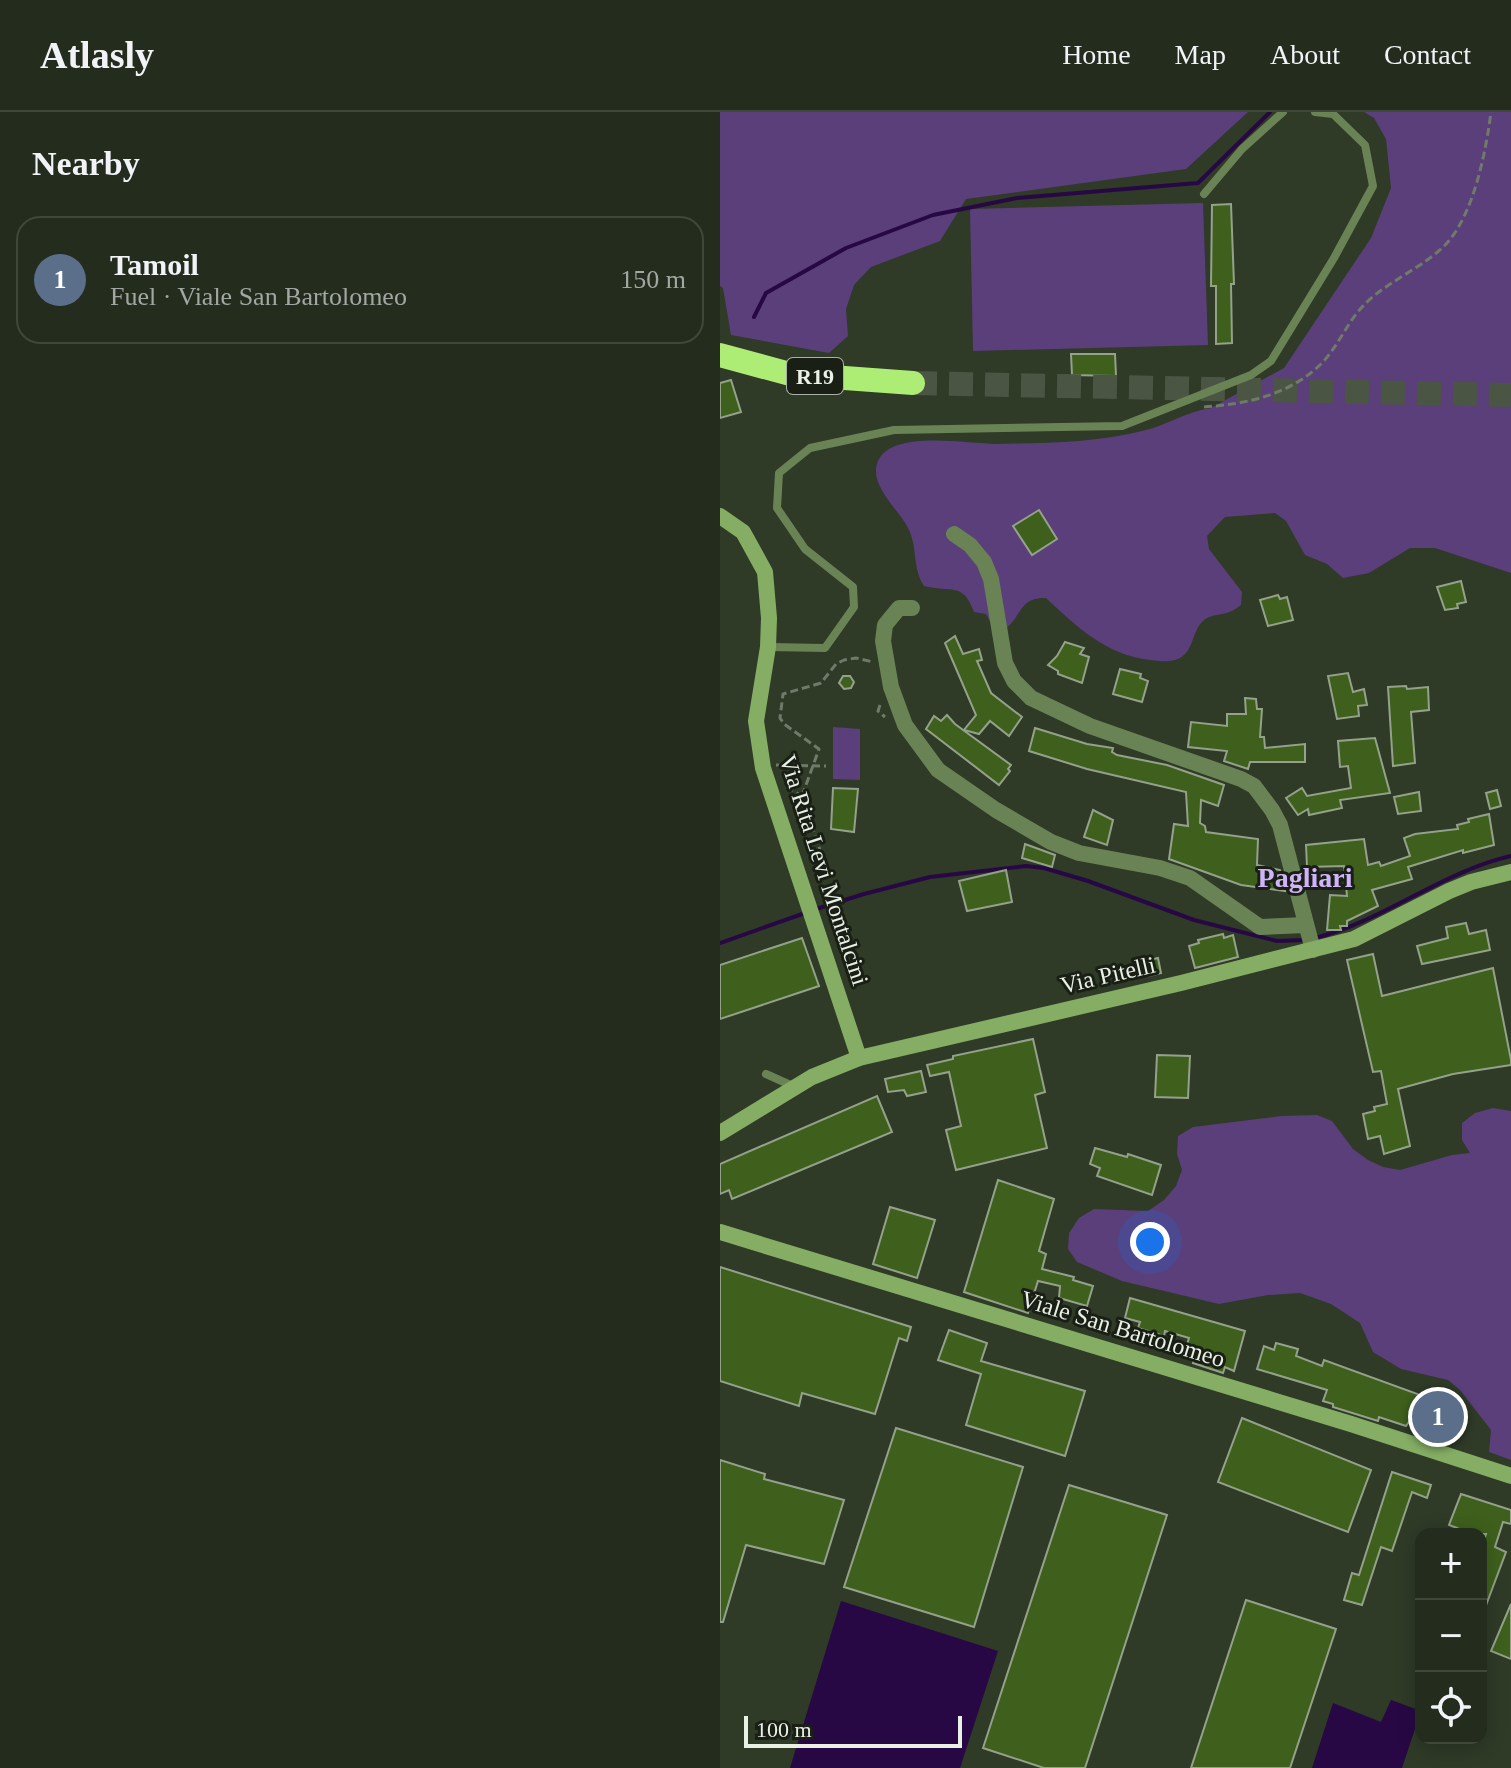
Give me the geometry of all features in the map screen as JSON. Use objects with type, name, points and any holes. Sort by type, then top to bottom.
[{"type":"highway","name":"R19","points":[[720,355],[790,374],[913,383]]},
{"type":"main road","name":"Via Rita Levi Montalcini","points":[[720,516],[743,532],[765,572],[768,647],[756,721],[763,768],[859,1058]]},
{"type":"main road","name":"Via Pitelli","points":[[720,1133],[812,1077],[859,1058],[1354,939],[1449,891],[1511,872]]},
{"type":"main road","name":"Viale San Bartolomeo","points":[[720,1232],[1351,1424],[1511,1476]]},
{"type":"street","points":[[954,534],[970,545],[984,562],[991,579],[1005,647],[1005,663],[1014,681],[1031,698],[1090,726],[1227,772],[1254,786],[1280,825],[1312,949]]},
{"type":"street","points":[[912,608],[899,608],[885,625],[885,659],[905,725],[938,770],[996,810],[1051,842],[1079,853],[1160,868],[1190,878],[1260,927],[1306,928]]},
{"type":"lane","points":[[1204,194],[1242,149],[1283,112]]},
{"type":"lane","points":[[768,647],[825,648],[854,607],[853,587],[805,549],[777,508],[779,473],[810,448],[894,430],[1122,426],[1251,375],[1271,361],[1334,258],[1373,186],[1365,145],[1333,114],[1315,112]]},
{"type":"lane","points":[[766,1074],[795,1088]]},
{"type":"path","points":[[1196,407],[1243,404],[1290,387],[1322,364],[1364,305],[1447,243],[1469,205],[1486,150],[1491,112]]},
{"type":"path","points":[[820,850],[802,796],[819,749],[801,738],[780,718],[783,694],[821,683],[836,664],[844,660],[869,660],[876,665]]},
{"type":"path","points":[[882,700],[878,711],[889,720]]},
{"type":"path","points":[[772,765],[826,766]]},
{"type":"path","points":[[770,788],[787,787],[802,796]]},
{"type":"shaded area","points":[[720,112],[1248,112],[1186,169],[966,199],[940,241],[871,267],[854,285],[846,309],[848,336],[829,353],[731,335],[723,288],[720,286]]},
{"type":"shaded area","points":[[1364,112],[1511,112],[1511,573],[1435,548],[1410,548],[1369,573],[1343,578],[1327,564],[1305,555],[1286,521],[1275,513],[1225,517],[1207,536],[1209,549],[1242,592],[1241,605],[1207,618],[1199,626],[1185,654],[1177,660],[1165,661],[1134,657],[1106,646],[1046,598],[1030,601],[1001,632],[992,625],[986,614],[974,612],[970,602],[960,592],[924,586],[908,528],[880,486],[876,468],[879,459],[900,444],[916,442],[1051,443],[1142,431],[1211,408],[1284,368],[1371,238],[1391,188],[1386,139],[1374,118]]},
{"type":"shaded area","points":[[1203,203],[1208,345],[973,351],[970,209]]},
{"type":"shaded area","points":[[833,727],[860,729],[860,780],[833,779]]},
{"type":"shaded area","points":[[1493,1108],[1511,1111],[1511,1460],[1489,1452],[1491,1430],[1460,1390],[1448,1380],[1401,1369],[1373,1352],[1360,1323],[1331,1304],[1300,1293],[1219,1304],[1122,1281],[1077,1262],[1068,1249],[1069,1233],[1079,1218],[1094,1209],[1148,1211],[1164,1200],[1176,1186],[1182,1170],[1177,1154],[1178,1136],[1193,1127],[1281,1116],[1317,1115],[1332,1121],[1353,1149],[1368,1160],[1400,1170],[1470,1153],[1462,1140],[1462,1123],[1475,1113]]},
{"type":"shaded area","points":[[841,1601],[998,1651],[960,1768],[790,1768]]},
{"type":"shaded area","points":[[1391,1700],[1415,1709],[1415,1729],[1402,1768],[1312,1768],[1333,1703],[1381,1722]]},
{"type":"building","points":[[1231,204],[1234,284],[1231,284],[1232,343],[1216,344],[1216,286],[1211,286],[1212,205]]},
{"type":"building","points":[[1071,354],[1115,354],[1116,376],[1072,375]]},
{"type":"building","points":[[731,380],[741,412],[720,418],[720,383]]},
{"type":"building","points":[[1039,510],[1057,539],[1032,555],[1013,526]]},
{"type":"building","points":[[1461,581],[1466,602],[1457,604],[1458,608],[1445,610],[1437,587]]},
{"type":"building","points":[[1278,595],[1280,599],[1287,597],[1293,620],[1268,626],[1260,600]]},
{"type":"building","points":[[955,636],[963,654],[979,649],[982,660],[977,661],[991,693],[1022,717],[1009,736],[990,721],[979,734],[964,730],[976,715],[945,643]]},
{"type":"building","points":[[1065,642],[1084,648],[1080,654],[1089,657],[1082,683],[1058,674],[1048,665]]},
{"type":"building","points":[[1120,669],[1141,674],[1140,678],[1148,681],[1142,702],[1113,694]]},
{"type":"building","points":[[1348,673],[1353,692],[1364,689],[1367,705],[1358,706],[1359,716],[1337,719],[1328,676]]},
{"type":"building","points":[[843,676],[850,676],[854,682],[851,688],[844,689],[839,683]]},
{"type":"building","points":[[1406,686],[1407,689],[1428,687],[1429,710],[1411,712],[1415,763],[1393,766],[1388,687]]},
{"type":"building","points":[[1245,698],[1256,699],[1257,709],[1262,709],[1260,737],[1264,737],[1265,748],[1305,744],[1305,762],[1250,762],[1248,769],[1224,761],[1227,751],[1188,747],[1191,722],[1227,726],[1227,714],[1246,714]]},
{"type":"building","points":[[947,715],[1011,765],[999,785],[926,729],[934,716],[941,721]]},
{"type":"building","points":[[1035,728],[1087,744],[1113,748],[1112,752],[1117,755],[1167,765],[1224,785],[1218,806],[1201,800],[1200,823],[1205,826],[1206,832],[1258,839],[1257,865],[1280,870],[1285,891],[1241,885],[1169,859],[1174,824],[1188,826],[1186,792],[1087,769],[1029,751]]},
{"type":"building","points":[[1375,738],[1390,793],[1340,800],[1342,808],[1309,815],[1308,809],[1298,815],[1286,798],[1302,788],[1307,796],[1351,788],[1348,766],[1340,767],[1338,741]]},
{"type":"building","points":[[833,788],[858,789],[854,832],[831,829]]},
{"type":"building","points":[[1497,790],[1501,806],[1490,809],[1486,793]]},
{"type":"building","points":[[1419,792],[1421,811],[1398,814],[1394,797]]},
{"type":"building","points":[[1093,810],[1113,820],[1107,845],[1084,837]]},
{"type":"building","points":[[1489,814],[1494,845],[1463,853],[1463,850],[1408,867],[1412,879],[1372,890],[1378,906],[1347,921],[1347,926],[1340,926],[1341,930],[1327,930],[1330,895],[1347,896],[1344,866],[1307,867],[1306,845],[1364,839],[1368,865],[1379,862],[1381,866],[1410,856],[1404,838],[1458,829],[1457,825],[1469,822],[1468,819]]},
{"type":"building","points":[[1025,844],[1055,855],[1052,867],[1022,858]]},
{"type":"building","points":[[1006,870],[1012,902],[967,911],[959,881]]},
{"type":"building","points":[[1466,923],[1469,934],[1486,930],[1490,950],[1422,964],[1417,946],[1448,938],[1446,927]]},
{"type":"building","points":[[1223,934],[1224,938],[1233,935],[1238,957],[1195,968],[1189,946],[1199,943],[1198,940]]},
{"type":"building","points":[[802,938],[819,986],[720,1019],[720,965]]},
{"type":"building","points":[[1373,954],[1382,996],[1493,968],[1511,1060],[1511,1065],[1453,1074],[1398,1089],[1410,1146],[1384,1154],[1380,1136],[1368,1139],[1363,1114],[1387,1104],[1381,1071],[1373,1072],[1347,960]]},
{"type":"building","points":[[1158,958],[1161,973],[1149,976],[1145,961]]},
{"type":"building","points":[[1033,1039],[1045,1092],[1035,1095],[1047,1148],[956,1170],[946,1130],[961,1126],[949,1072],[930,1076],[927,1065],[953,1059],[953,1056]]},
{"type":"building","points":[[1157,1055],[1190,1056],[1188,1098],[1155,1097]]},
{"type":"building","points":[[921,1071],[926,1092],[907,1096],[904,1090],[888,1092],[885,1079]]},
{"type":"building","points":[[877,1096],[892,1132],[732,1199],[729,1190],[720,1194],[720,1164]]},
{"type":"building","points":[[1095,1148],[1127,1157],[1128,1154],[1161,1165],[1152,1195],[1097,1176],[1100,1168],[1090,1164]]},
{"type":"building","points":[[998,1180],[1054,1199],[1039,1251],[1046,1254],[1042,1269],[1074,1277],[1073,1280],[1093,1286],[1087,1306],[1059,1298],[1060,1286],[1038,1281],[1028,1313],[964,1292]]},
{"type":"building","points":[[890,1207],[935,1220],[917,1278],[873,1264]]},
{"type":"building","points":[[720,1267],[911,1327],[907,1341],[899,1338],[875,1414],[802,1393],[799,1406],[720,1381]]},
{"type":"building","points":[[1130,1298],[1245,1331],[1234,1371],[1225,1367],[1223,1373],[1193,1363],[1196,1351],[1186,1348],[1189,1338],[1165,1331],[1164,1336],[1138,1328],[1140,1322],[1125,1318]]},
{"type":"building","points":[[949,1330],[987,1343],[981,1361],[1085,1391],[1065,1456],[966,1425],[981,1374],[938,1360]]},
{"type":"building","points":[[1276,1343],[1298,1349],[1296,1356],[1322,1366],[1324,1360],[1423,1396],[1419,1407],[1406,1426],[1333,1407],[1333,1404],[1323,1401],[1327,1390],[1257,1369],[1264,1346],[1274,1350]]},
{"type":"building","points":[[1443,1408],[1458,1413],[1452,1430],[1438,1425]]},
{"type":"building","points":[[1242,1418],[1371,1470],[1348,1532],[1218,1482]]},
{"type":"building","points":[[896,1428],[1023,1467],[974,1627],[844,1587]]},
{"type":"building","points":[[720,1460],[765,1474],[764,1479],[844,1500],[824,1564],[746,1545],[723,1622],[720,1622]]},
{"type":"building","points":[[1392,1472],[1431,1485],[1427,1498],[1412,1492],[1392,1551],[1381,1547],[1362,1605],[1344,1600],[1352,1573],[1359,1575]]},
{"type":"building","points":[[1069,1485],[1167,1515],[1085,1768],[1044,1768],[983,1748]]},
{"type":"building","points":[[1461,1494],[1511,1510],[1511,1524],[1503,1522],[1495,1547],[1506,1552],[1487,1603],[1487,1528],[1449,1525]]},
{"type":"building","points":[[1246,1600],[1336,1629],[1290,1768],[1191,1768]]},
{"type":"building","points":[[1511,1604],[1511,1659],[1491,1651]]},
{"type":"waterway","points":[[754,317],[766,293],[846,248],[933,215],[1017,198],[1198,183],[1270,112]]},
{"type":"waterway","points":[[1315,938],[1365,920],[1461,873],[1511,856]]},
{"type":"waterway","points":[[816,909],[930,877],[1026,866],[1088,881],[1194,920],[1277,941],[1306,940]]},
{"type":"waterway","points":[[720,943],[808,912]]},
{"type":"tunnel","points":[[913,383],[1511,395]]},
{"type":"place","name":"Tamoil","points":[[1438,1417]]},
{"type":"district","name":"Pagliari","points":[[1305,877]]}]
